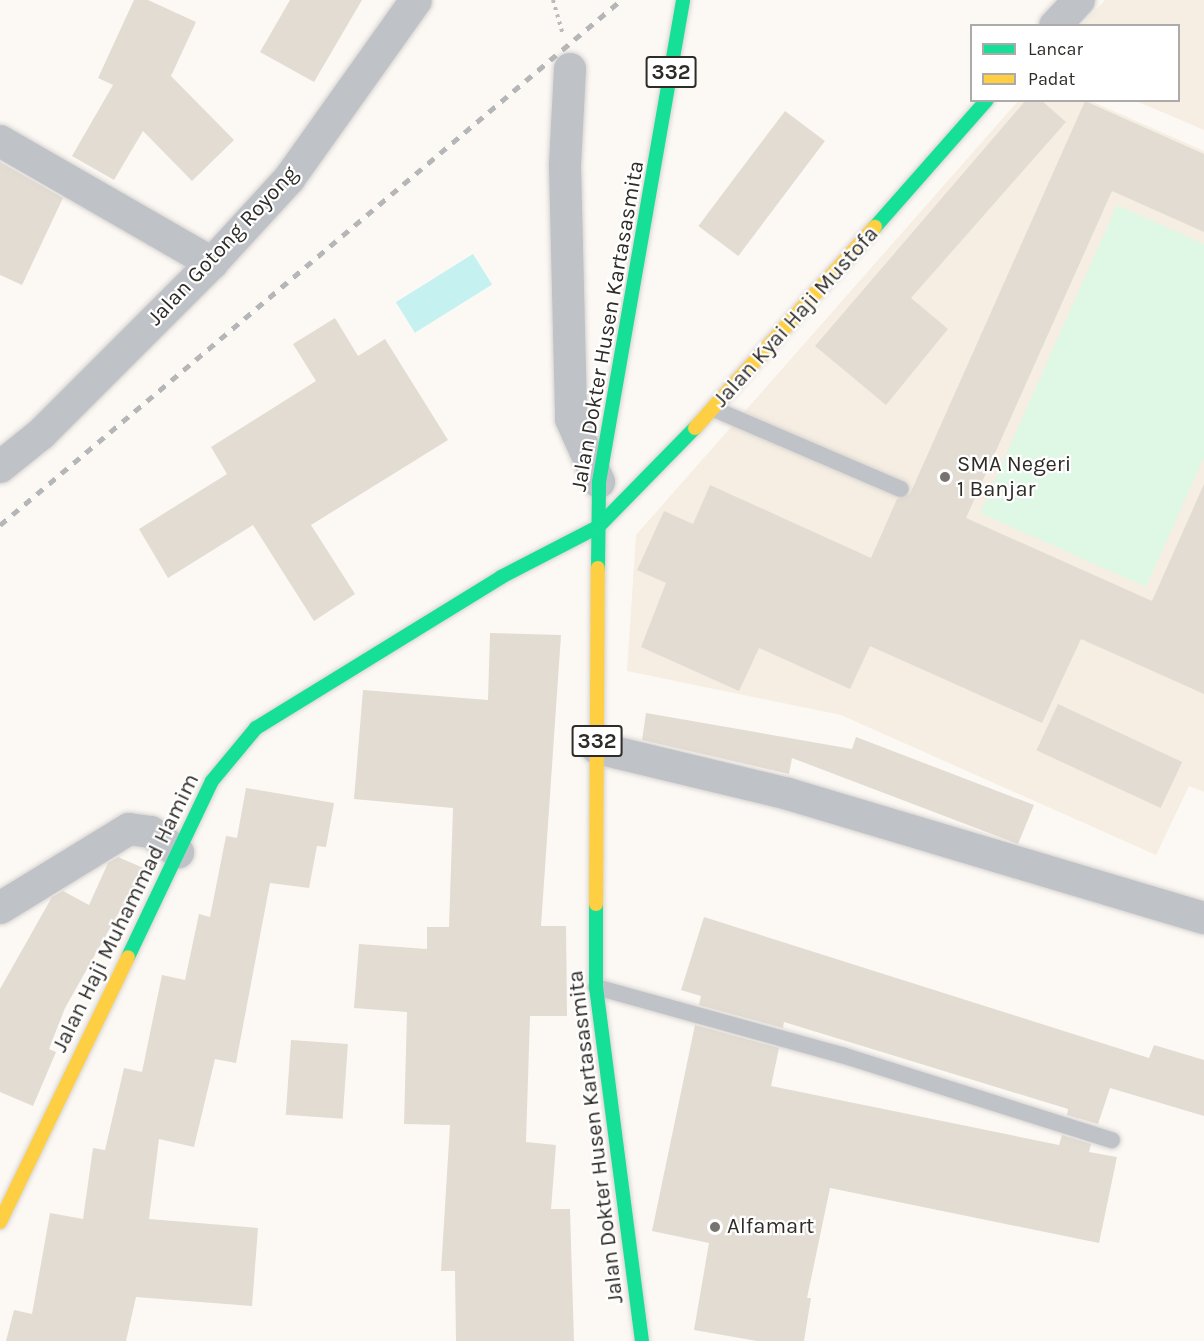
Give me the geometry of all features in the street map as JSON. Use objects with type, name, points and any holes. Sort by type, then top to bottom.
[{"type":"street","name":"Jalan Dokter Husen Kartasasmita","points":[[642,1341],[596,987],[599,482],[660,144],[683,0]]},
{"type":"street","points":[[1057,24],[1078,0]]},
{"type":"street","name":"Jalan Gotong Royong","points":[[0,467],[41,434],[212,263],[289,178],[408,2]]},
{"type":"street","points":[[570,69],[565,166],[571,419],[599,482]]},
{"type":"street","name":"Jalan Kyai Haji Mustofa","points":[[598,527],[714,409],[985,102]]},
{"type":"street","points":[[0,141],[212,263]]},
{"type":"street","name":"Jalan Haji Muhammad Hamim","points":[[0,1222],[212,781],[256,728],[501,577],[598,527]]},
{"type":"street","points":[[597,748],[788,794],[1204,918]]},
{"type":"street","points":[[0,908],[129,829],[151,832],[178,852]]},
{"type":"lane","points":[[714,409],[901,489]]},
{"type":"lane","points":[[596,987],[842,1055],[1112,1140]]},
{"type":"shaded area","points":[[1105,0],[1204,0],[1204,130],[1138,102],[1180,102],[1180,24],[1083,24]]},
{"type":"shaded area","name":"SMA Negeri 1 Banjar","points":[[1017,102],[1093,102],[1204,151],[1204,792],[1189,786],[1156,855],[841,715],[627,671],[636,535]]},
{"type":"green space","points":[[1117,205],[1204,244],[1204,457],[1146,587],[980,513]]},
{"type":"water","points":[[473,254],[492,285],[415,333],[396,302]]},
{"type":"building","points":[[134,0],[148,0],[196,22],[171,76],[234,140],[192,181],[143,131],[114,180],[72,156],[113,85],[98,78]]},
{"type":"building","points":[[290,0],[362,0],[314,82],[260,52]]},
{"type":"building","points":[[1024,102],[1043,102],[1066,122],[911,298],[948,329],[886,405],[815,346]]},
{"type":"building","points":[[1085,102],[1204,154],[1204,232],[1112,191],[966,518],[1152,601],[1204,484],[1204,694],[1081,639],[1042,723],[870,646],[850,689],[759,648],[739,691],[641,647],[666,583],[637,570],[664,511],[693,524],[710,485],[871,558],[897,499],[910,494]]},
{"type":"building","points":[[785,111],[825,141],[738,256],[698,226]]},
{"type":"building","points":[[0,162],[63,198],[22,285],[0,275]]},
{"type":"building","points":[[335,318],[358,356],[385,339],[448,440],[311,525],[355,594],[314,621],[253,525],[168,578],[139,529],[227,474],[211,447],[316,381],[293,344]]},
{"type":"building","points":[[490,633],[561,635],[541,926],[566,926],[567,1016],[530,1016],[526,1142],[556,1145],[551,1209],[570,1209],[574,1341],[456,1341],[455,1271],[441,1271],[450,1125],[404,1124],[407,1012],[354,1008],[359,944],[427,949],[427,927],[449,927],[453,808],[354,799],[363,690],[488,700]]},
{"type":"building","points":[[1058,704],[1182,762],[1161,808],[1036,750]]},
{"type":"building","points":[[646,713],[852,749],[856,737],[1034,805],[1018,844],[792,758],[789,774],[642,740]]},
{"type":"building","points":[[246,788],[334,803],[326,847],[317,846],[309,888],[270,883],[236,1063],[215,1059],[194,1147],[159,1139],[149,1219],[258,1228],[252,1306],[136,1297],[126,1341],[6,1341],[14,1310],[32,1314],[50,1213],[83,1219],[93,1148],[105,1150],[124,1068],[142,1072],[162,975],[185,980],[199,914],[210,917],[226,836],[237,838]]},
{"type":"building","points":[[118,857],[148,870],[129,910],[122,907],[65,1008],[49,1049],[56,1052],[33,1106],[0,1092],[0,989],[52,897],[63,891],[89,905],[108,863]]},
{"type":"building","points":[[704,917],[1149,1058],[1154,1045],[1204,1060],[1204,1116],[1110,1088],[1098,1124],[1067,1115],[1068,1109],[784,1022],[783,1028],[699,1005],[701,996],[681,990]]},
{"type":"building","points":[[695,1025],[779,1048],[771,1086],[1059,1145],[1062,1135],[1091,1144],[1089,1152],[1117,1157],[1099,1243],[830,1188],[807,1298],[811,1298],[804,1341],[757,1341],[694,1330],[709,1243],[652,1231]]},
{"type":"building","points":[[291,1040],[348,1044],[343,1119],[286,1115]]},
{"type":"railway","points":[[0,525],[621,0]]},
{"type":"traffic: fast","points":[[598,568],[599,482],[683,0]]},
{"type":"traffic: fast","points":[[875,227],[985,102]]},
{"type":"traffic: fast","points":[[128,957],[212,781],[256,728],[501,577],[598,527],[695,428]]},
{"type":"traffic: fast","points":[[596,904],[596,987],[642,1341]]},
{"type":"traffic: slow","points":[[695,428],[875,227]]},
{"type":"traffic: slow","points":[[596,904],[598,568]]},
{"type":"traffic: slow","points":[[0,1222],[128,957]]},
{"type":"place","name":"SMA Negeri 1 Banjar","points":[[945,477]]},
{"type":"place","name":"Alfamart","points":[[715,1227]]}]
